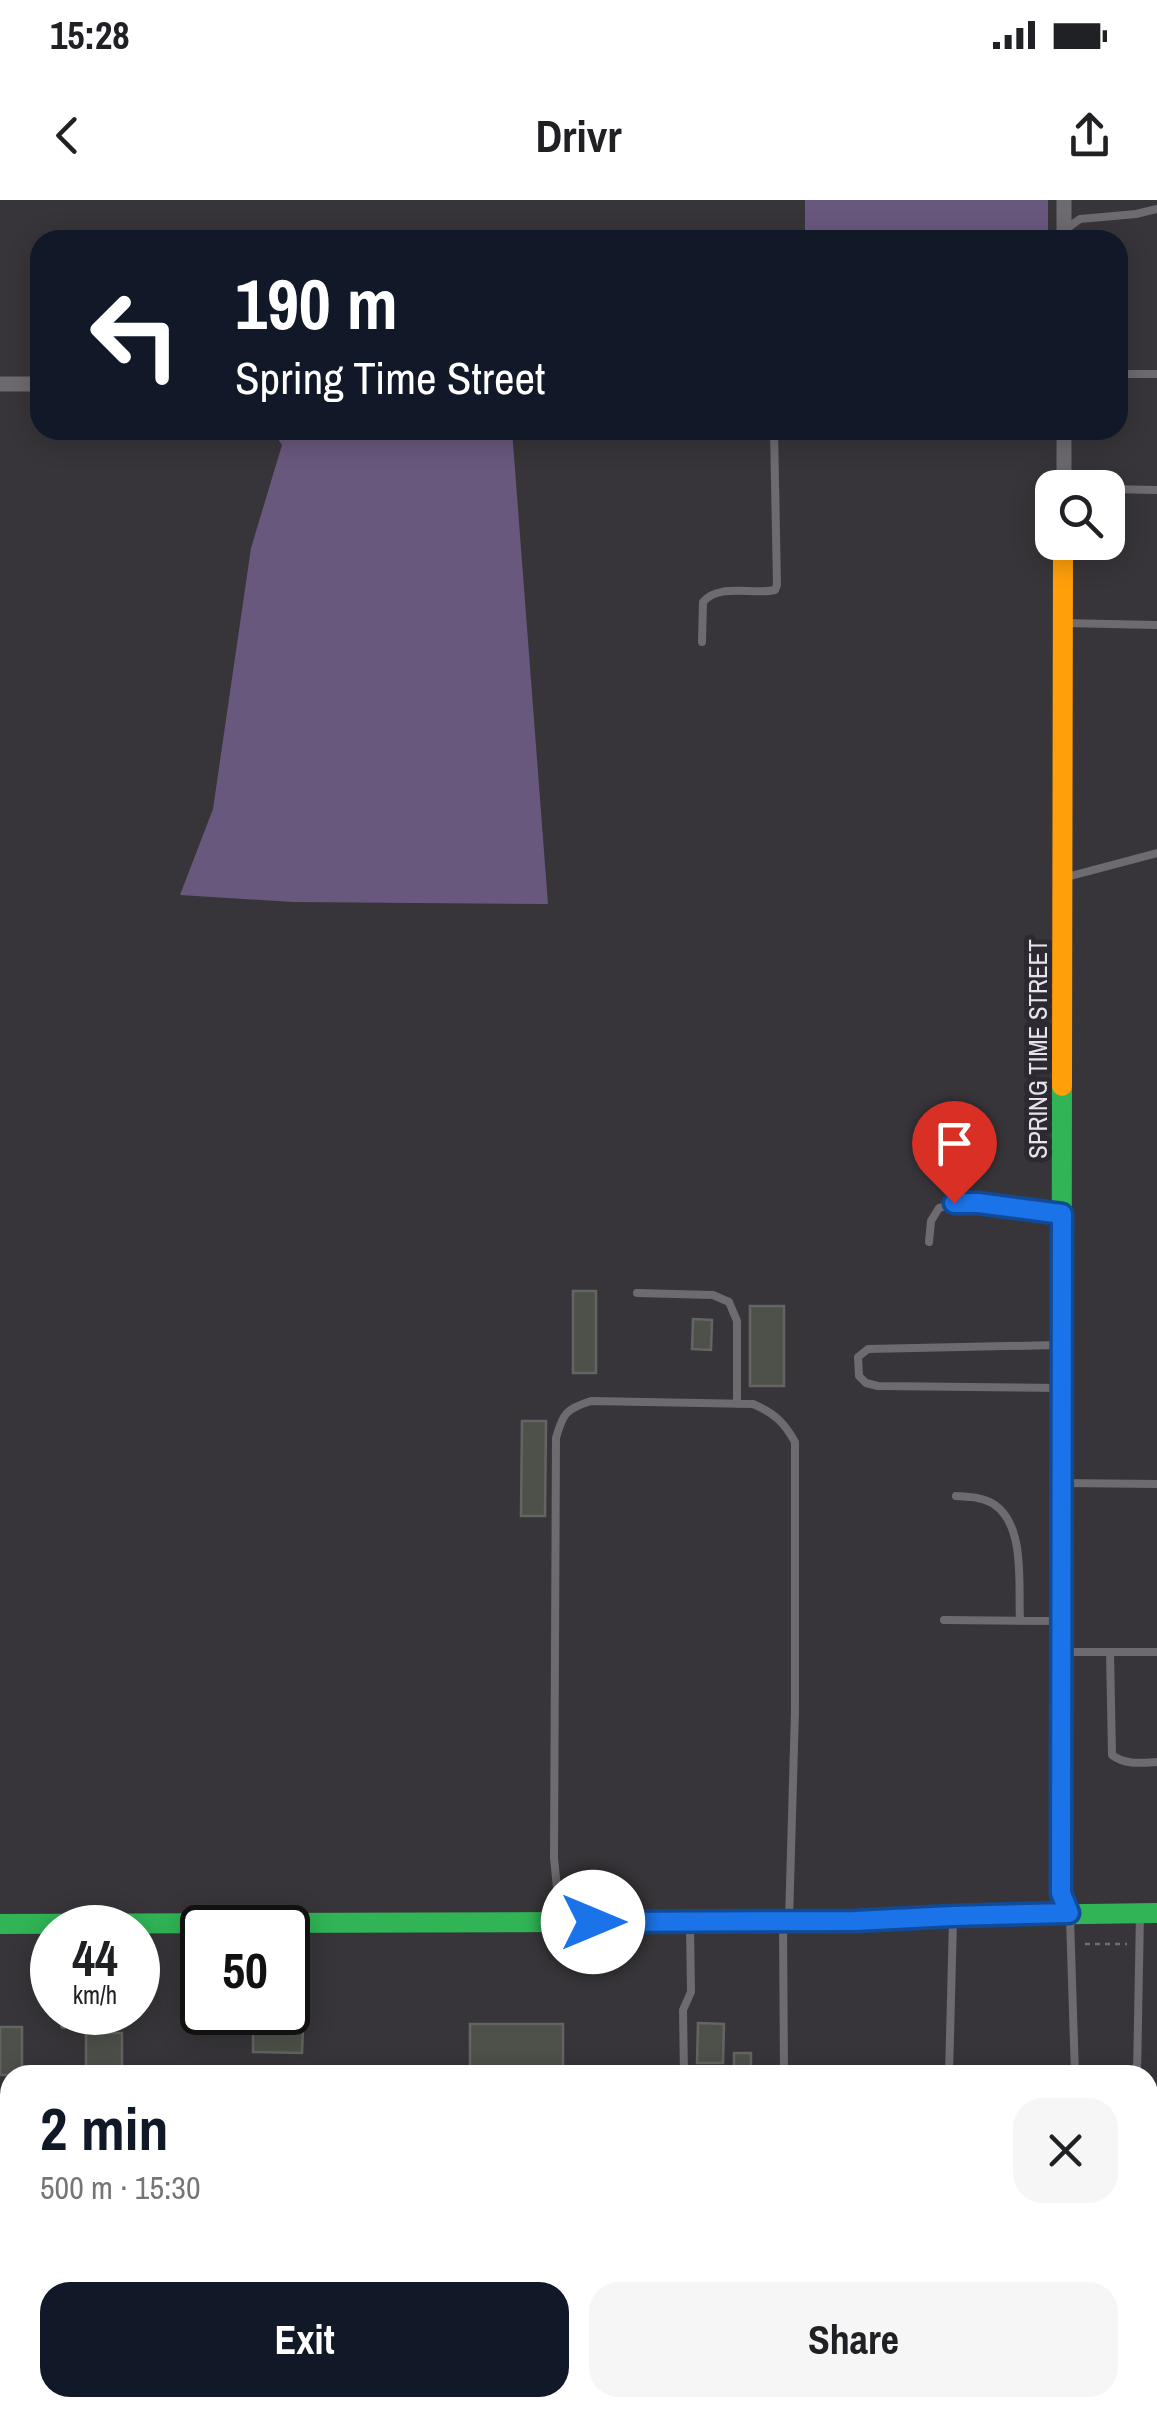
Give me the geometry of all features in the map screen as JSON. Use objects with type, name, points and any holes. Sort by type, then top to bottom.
[{"type":"street","points":[[1064,200],[1064,230]]},
{"type":"street","points":[[0,384],[30,384]]},
{"type":"street","points":[[1064,440],[1064,470]]},
{"type":"street","name":"SPRING TIME STREET","points":[[1064,560],[1061,1893],[1069,1913]]},
{"type":"street","points":[[160,1925],[855,1921],[1151,1910]]},
{"type":"street","points":[[0,1924],[30,1925]]},
{"type":"lane","points":[[1069,230],[1080,218],[1157,209]]},
{"type":"lane","points":[[1128,374],[1157,374]]},
{"type":"lane","points":[[702,642],[706,596],[718,592],[765,592],[775,590],[777,585],[774,440]]},
{"type":"lane","points":[[1125,489],[1157,490]]},
{"type":"lane","points":[[1063,622],[1157,625]]},
{"type":"lane","points":[[1063,878],[1156,854]]},
{"type":"lane","points":[[929,1242],[932,1221],[939,1208],[954,1203],[1062,1214]]},
{"type":"lane","points":[[636,1293],[713,1295],[729,1302],[738,1320],[738,1404]]},
{"type":"lane","points":[[1062,1346],[868,1349],[858,1357],[859,1376],[878,1386],[1062,1388]]},
{"type":"lane","points":[[560,1922],[554,1858],[556,1438],[561,1420],[570,1407],[591,1401],[753,1404],[773,1413],[795,1442],[795,1711],[784,2065]]},
{"type":"lane","points":[[1062,1483],[1157,1484]]},
{"type":"lane","points":[[956,1496],[977,1497],[995,1505],[1009,1520],[1016,1534],[1020,1621]]},
{"type":"lane","points":[[944,1620],[1062,1621]]},
{"type":"lane","points":[[1062,1652],[1157,1652]]},
{"type":"lane","points":[[1110,1652],[1112,1755],[1130,1763],[1157,1762]]},
{"type":"lane","points":[[1137,2065],[1139,1944],[1151,1910]]},
{"type":"lane","points":[[1069,1913],[1076,2065]]},
{"type":"lane","points":[[949,2065],[953,1916]]},
{"type":"lane","points":[[684,2065],[682,2010],[691,1992],[690,1922]]},
{"type":"path","points":[[1070,1944],[1139,1944]]},
{"type":"shaded area","points":[[805,200],[1048,200],[1048,230],[805,230]]},
{"type":"shaded area","points":[[279,440],[513,440],[548,904],[293,902],[180,895],[213,809],[251,548],[282,445]]},
{"type":"building","points":[[573,1291],[596,1291],[596,1373],[573,1373]]},
{"type":"building","points":[[750,1306],[784,1306],[784,1386],[750,1386]]},
{"type":"building","points":[[693,1319],[712,1320],[711,1350],[692,1349]]},
{"type":"building","points":[[522,1421],[546,1421],[545,1516],[521,1516]]},
{"type":"building","points":[[698,2023],[724,2024],[723,2063],[697,2063]]},
{"type":"building","points":[[470,2024],[563,2024],[563,2065],[470,2065]]},
{"type":"building","points":[[0,2027],[22,2027],[22,2065],[0,2065]]},
{"type":"building","points":[[86,2035],[122,2035],[122,2065],[86,2065]]},
{"type":"building","points":[[253,2035],[303,2035],[302,2053],[253,2052]]},
{"type":"building","points":[[734,2053],[751,2053],[751,2065],[734,2065]]},
{"type":"traffic: fast","points":[[1061,1670],[1062,1086]]},
{"type":"traffic: fast","points":[[0,1924],[855,1921],[1157,1913]]},
{"type":"traffic: slow","points":[[1062,1086],[1063,560]]},
{"type":"traffic: slow","points":[[1061,1670],[1061,1893],[1069,1913]]},
{"type":"route","points":[[593,1922],[855,1921],[1069,1913],[1061,1893],[1062,1214],[954,1203]]}]
